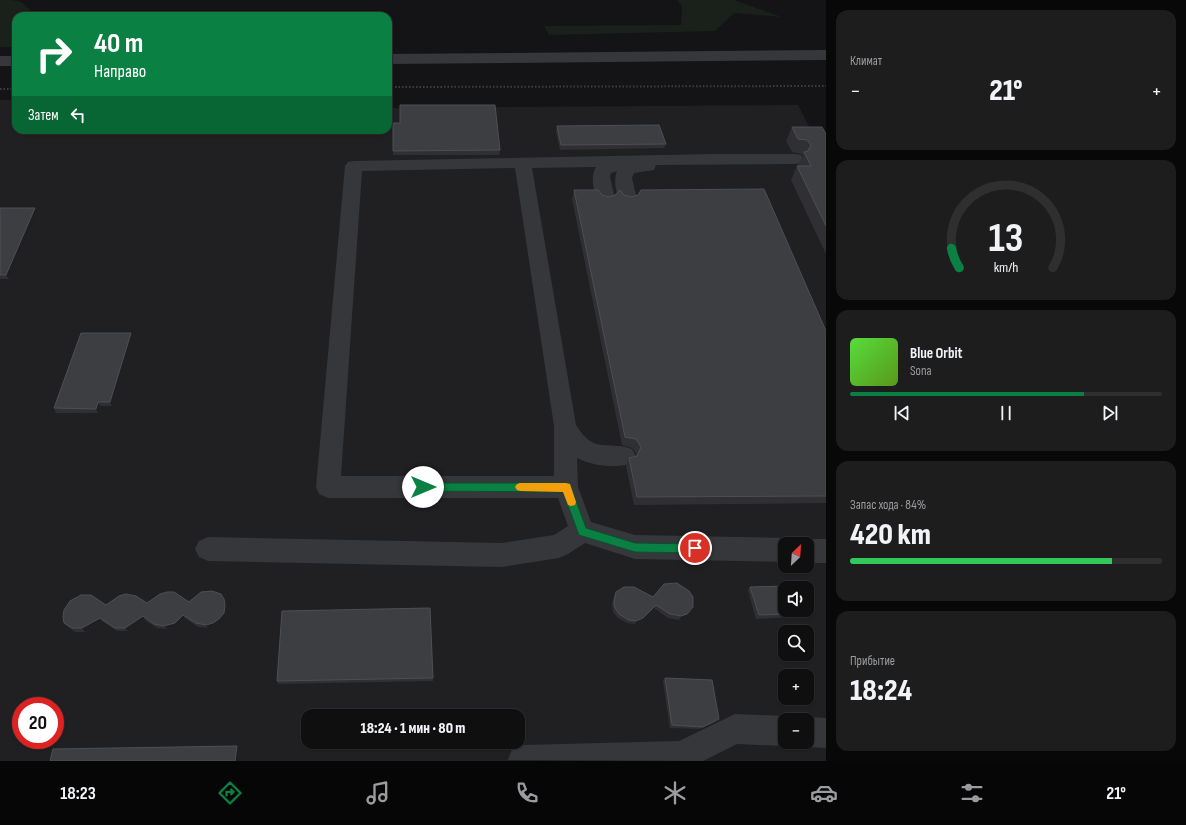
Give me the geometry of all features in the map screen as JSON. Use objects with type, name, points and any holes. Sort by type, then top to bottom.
[{"type":"street","points":[[392,59],[826,55]]},
{"type":"street","points":[[0,61],[12,61]]},
{"type":"street","points":[[566,487],[328,487],[354,166],[523,164],[714,159],[797,162],[614,166],[603,170],[601,177],[606,199]]},
{"type":"street","points":[[523,164],[565,426],[566,487],[582,531]]},
{"type":"street","points":[[628,199],[623,178],[626,170],[636,166]]},
{"type":"street","points":[[565,426],[573,442],[587,452],[601,456],[624,456]]},
{"type":"street","points":[[208,549],[502,555],[559,546],[582,531],[635,547],[778,550]]},
{"type":"street","points":[[814,551],[826,551]]},
{"type":"street","points":[[523,760],[681,756],[735,729],[778,731]]},
{"type":"street","points":[[814,732],[826,733]]},
{"type":"path","points":[[392,88],[826,86]]},
{"type":"path","points":[[0,89],[12,89]]},
{"type":"shaded area","points":[[0,0],[13,0],[24,4],[31,12],[12,12],[12,47],[0,47]]},
{"type":"shaded area","points":[[677,0],[734,0],[782,17],[734,13],[715,31],[549,35],[544,26],[681,25],[682,6]]},
{"type":"shaded area","points":[[0,100],[12,100],[12,134],[392,134],[392,108],[798,105],[826,159],[826,761],[0,761]]},
{"type":"building","points":[[400,105],[495,105],[500,150],[393,151],[393,123],[400,123]]},
{"type":"building","points":[[659,125],[666,144],[561,145],[557,126]]},
{"type":"building","points":[[792,127],[822,127],[826,134],[826,226],[797,166],[811,166],[804,152],[808,151],[811,145],[807,140],[798,139]]},
{"type":"building","points":[[764,189],[826,331],[826,496],[637,497],[629,458],[637,456],[641,447],[636,439],[625,437],[574,190],[598,190],[602,195],[609,197],[615,195],[620,190],[624,195],[631,197],[638,195],[641,190]]},
{"type":"building","points":[[0,208],[35,208],[6,275],[0,275]]},
{"type":"building","points":[[81,333],[131,333],[110,402],[98,402],[96,409],[54,408]]},
{"type":"building","points":[[677,583],[689,591],[693,597],[693,607],[687,614],[681,616],[670,614],[656,605],[643,618],[636,621],[629,620],[619,614],[615,608],[614,602],[616,592],[624,587],[634,587],[653,597],[664,584]]},
{"type":"building","points":[[778,586],[778,614],[759,615],[750,587]]},
{"type":"building","points":[[212,591],[221,594],[224,599],[224,613],[213,623],[206,625],[196,623],[183,615],[175,623],[164,626],[154,624],[143,616],[125,628],[115,628],[100,618],[82,628],[72,628],[64,623],[64,610],[70,601],[81,595],[91,595],[106,605],[119,596],[126,594],[136,596],[147,603],[160,594],[174,592],[189,602],[201,592]]},
{"type":"building","points":[[430,608],[433,678],[277,681],[282,611]]},
{"type":"building","points":[[665,678],[712,680],[719,719],[703,727],[672,725]]},
{"type":"building","points":[[237,746],[235,761],[50,761],[53,749]]},
{"type":"slow traffic","points":[[520,487],[566,487],[571,502]]},
{"type":"route","points":[[423,487],[566,487],[582,531],[635,547],[695,548]]}]
